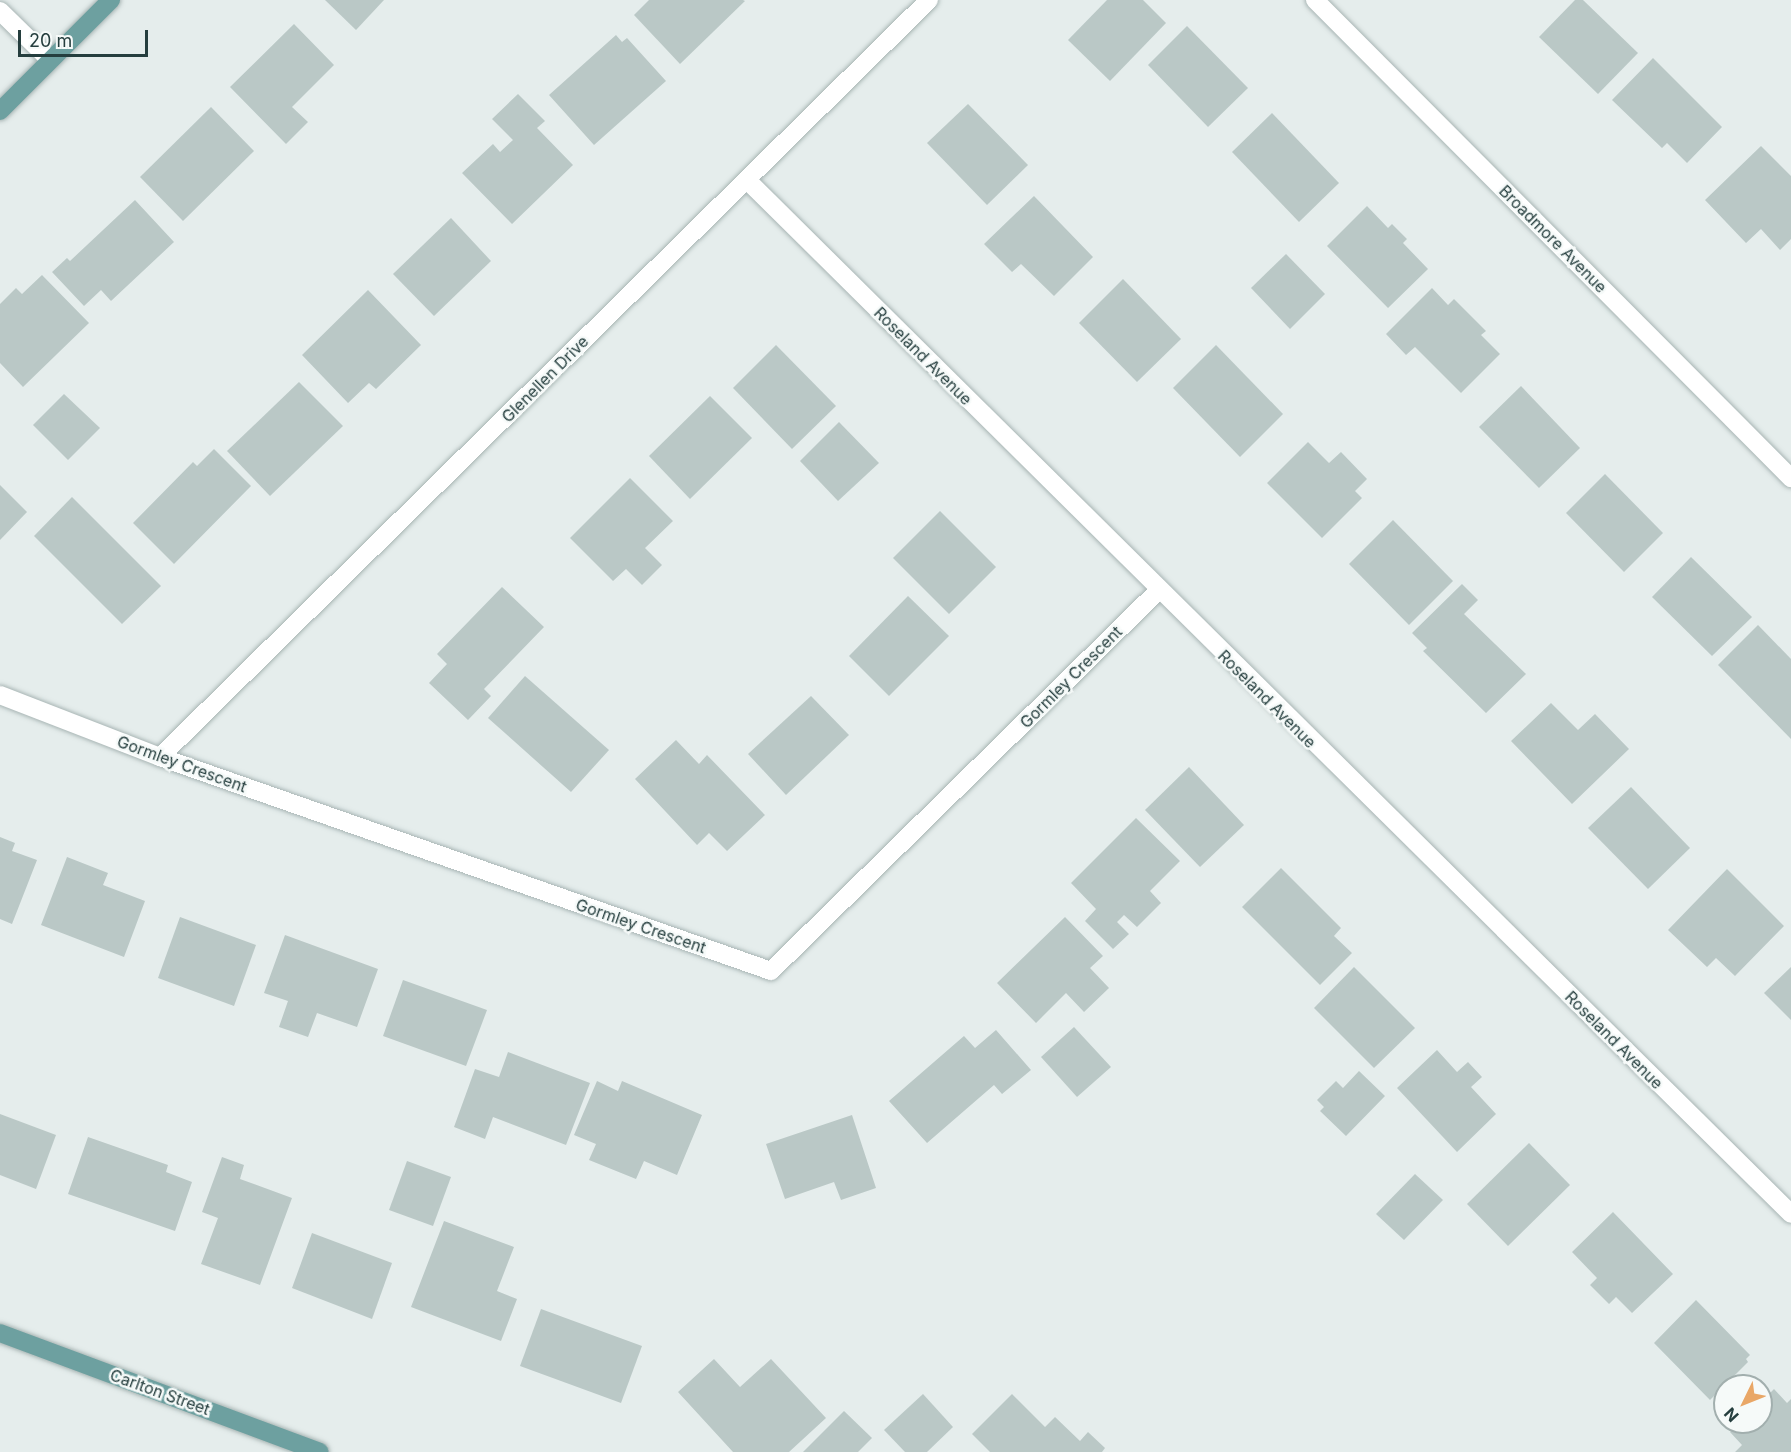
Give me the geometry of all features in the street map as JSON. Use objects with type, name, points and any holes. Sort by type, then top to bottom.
[{"type":"main road","points":[[0,111],[111,0]]},
{"type":"main road","name":"Carlton Street","points":[[0,1333],[320,1452]]},
{"type":"street","name":"Glenellen Drive","points":[[160,757],[929,0]]},
{"type":"street","name":"Broadmore Avenue","points":[[1315,0],[1791,478]]},
{"type":"street","points":[[0,11],[50,60]]},
{"type":"street","name":"Roseland Avenue","points":[[747,180],[1158,591],[1791,1214]]},
{"type":"street","name":"Gormley Crescent","points":[[0,695],[160,757],[771,971],[1158,591]]},
{"type":"building","points":[[325,0],[384,0],[356,30]]},
{"type":"building","points":[[649,0],[745,1],[680,64],[634,15]]},
{"type":"building","points":[[1107,0],[1143,0],[1166,23],[1110,81],[1068,40]]},
{"type":"building","points":[[1575,0],[1583,0],[1638,53],[1598,94],[1539,37]]},
{"type":"building","points":[[294,24],[334,65],[292,107],[308,122],[286,144],[230,87]]},
{"type":"building","points":[[1187,26],[1248,88],[1208,127],[1148,65]]},
{"type":"building","points":[[616,35],[622,42],[627,38],[666,81],[594,145],[549,95]]},
{"type":"building","points":[[1653,58],[1722,127],[1687,163],[1667,143],[1662,148],[1612,100]]},
{"type":"building","points":[[518,94],[545,121],[537,128],[573,165],[512,224],[462,173],[493,144],[500,152],[513,140],[492,119]]},
{"type":"building","points":[[968,104],[1028,165],[987,205],[927,143]]},
{"type":"building","points":[[211,107],[254,151],[183,221],[140,177]]},
{"type":"building","points":[[1272,113],[1339,183],[1299,222],[1232,152]]},
{"type":"building","points":[[1761,146],[1791,176],[1791,239],[1780,250],[1761,229],[1746,243],[1705,200]]},
{"type":"building","points":[[1034,196],[1093,257],[1054,296],[1021,264],[1012,272],[984,244]]},
{"type":"building","points":[[135,200],[174,242],[111,301],[101,290],[84,306],[52,272],[67,258],[70,261]]},
{"type":"building","points":[[1367,206],[1388,228],[1392,224],[1407,239],[1403,243],[1428,269],[1388,308],[1327,246]]},
{"type":"building","points":[[451,218],[491,261],[434,316],[393,274]]},
{"type":"building","points":[[1286,254],[1325,294],[1290,329],[1251,288]]},
{"type":"building","points":[[42,275],[89,323],[23,387],[0,363],[0,304],[16,288],[22,294]]},
{"type":"building","points":[[1123,279],[1181,339],[1137,382],[1079,323]]},
{"type":"building","points":[[1432,288],[1448,305],[1454,299],[1486,331],[1481,335],[1500,354],[1461,393],[1415,347],[1406,355],[1386,334]]},
{"type":"building","points":[[368,290],[421,345],[376,389],[369,383],[348,403],[302,355]]},
{"type":"building","points":[[776,345],[836,406],[792,449],[733,388]]},
{"type":"building","points":[[1216,345],[1283,414],[1240,457],[1173,388]]},
{"type":"building","points":[[299,382],[343,426],[270,496],[227,451]]},
{"type":"building","points":[[1521,386],[1580,448],[1539,488],[1479,427]]},
{"type":"building","points":[[64,394],[100,428],[68,460],[33,425]]},
{"type":"building","points":[[710,396],[752,438],[690,499],[649,456]]},
{"type":"building","points":[[839,422],[879,463],[838,501],[800,461]]},
{"type":"building","points":[[1308,442],[1329,463],[1341,452],[1367,479],[1355,491],[1362,498],[1322,538],[1267,483]]},
{"type":"building","points":[[214,449],[251,486],[174,564],[133,523],[193,462],[197,466]]},
{"type":"building","points":[[1605,474],[1663,533],[1624,572],[1566,513]]},
{"type":"building","points":[[630,478],[673,521],[645,548],[662,565],[642,585],[626,569],[613,581],[570,538]]},
{"type":"building","points":[[0,485],[27,512],[0,540]]},
{"type":"building","points":[[72,497],[161,586],[122,624],[34,536]]},
{"type":"building","points":[[940,511],[996,567],[949,614],[893,558]]},
{"type":"building","points":[[1393,520],[1453,581],[1409,625],[1349,564]]},
{"type":"building","points":[[1691,557],[1752,617],[1712,656],[1652,597]]},
{"type":"building","points":[[1462,584],[1478,600],[1464,614],[1526,674],[1486,713],[1423,651],[1427,648],[1412,633]]},
{"type":"building","points":[[502,587],[544,627],[484,689],[491,696],[468,720],[429,683],[447,664],[437,654]]},
{"type":"building","points":[[908,596],[949,636],[889,696],[849,656]]},
{"type":"building","points":[[1758,625],[1791,659],[1791,739],[1718,665]]},
{"type":"building","points":[[525,676],[609,750],[571,792],[488,718]]},
{"type":"building","points":[[811,696],[849,735],[786,795],[748,754]]},
{"type":"building","points":[[1551,703],[1578,730],[1595,714],[1629,749],[1572,804],[1511,741]]},
{"type":"building","points":[[676,740],[699,764],[707,755],[765,815],[727,851],[709,833],[697,845],[635,779]]},
{"type":"building","points":[[1189,767],[1244,825],[1200,867],[1145,810]]},
{"type":"building","points":[[1631,787],[1690,848],[1648,889],[1588,828]]},
{"type":"building","points":[[1136,818],[1180,861],[1150,891],[1161,903],[1137,927],[1124,915],[1117,922],[1129,934],[1113,949],[1085,921],[1096,909],[1071,883]]},
{"type":"building","points":[[0,837],[15,843],[12,851],[37,860],[12,924],[0,919]]},
{"type":"building","points":[[67,857],[108,873],[103,885],[145,901],[124,957],[41,925]]},
{"type":"building","points":[[1281,868],[1341,928],[1334,936],[1352,953],[1320,985],[1242,907]]},
{"type":"building","points":[[1727,869],[1784,926],[1735,976],[1716,958],[1707,967],[1668,930]]},
{"type":"building","points":[[180,917],[256,945],[234,1006],[158,978]]},
{"type":"building","points":[[1065,917],[1103,956],[1090,968],[1109,988],[1084,1012],[1066,993],[1036,1023],[997,983]]},
{"type":"building","points":[[285,935],[378,969],[357,1027],[317,1013],[308,1037],[279,1027],[288,1001],[264,993]]},
{"type":"building","points":[[1354,967],[1415,1028],[1374,1068],[1314,1008]]},
{"type":"building","points":[[1791,967],[1791,1020],[1764,993]]},
{"type":"building","points":[[403,980],[487,1010],[466,1066],[383,1036]]},
{"type":"building","points":[[1074,1027],[1111,1067],[1077,1097],[1041,1057]]},
{"type":"building","points":[[996,1030],[1031,1070],[1002,1094],[994,1085],[927,1143],[889,1101],[964,1036],[975,1048]]},
{"type":"building","points":[[1437,1050],[1457,1072],[1468,1062],[1482,1077],[1471,1087],[1496,1114],[1457,1152],[1397,1088]]},
{"type":"building","points":[[508,1052],[590,1083],[566,1145],[493,1117],[485,1139],[454,1127],[475,1069],[499,1077]]},
{"type":"building","points":[[1359,1071],[1385,1096],[1346,1136],[1320,1111],[1324,1107],[1317,1100],[1336,1081],[1343,1088]]},
{"type":"building","points":[[597,1081],[618,1091],[622,1081],[702,1115],[677,1175],[644,1161],[636,1179],[589,1160],[596,1144],[574,1135]]},
{"type":"building","points":[[0,1114],[56,1135],[36,1189],[0,1175]]},
{"type":"building","points":[[852,1115],[876,1188],[841,1200],[834,1182],[785,1199],[766,1144]]},
{"type":"building","points":[[88,1137],[168,1165],[166,1172],[192,1182],[175,1231],[68,1194]]},
{"type":"building","points":[[1529,1143],[1570,1185],[1508,1246],[1467,1204]]},
{"type":"building","points":[[222,1157],[244,1165],[240,1179],[292,1198],[260,1285],[201,1264],[218,1218],[202,1212]]},
{"type":"building","points":[[407,1161],[451,1177],[433,1226],[389,1210]]},
{"type":"building","points":[[1415,1174],[1443,1200],[1404,1240],[1376,1214]]},
{"type":"building","points":[[1613,1212],[1673,1274],[1632,1313],[1616,1297],[1609,1304],[1590,1285],[1597,1278],[1572,1252]]},
{"type":"building","points":[[444,1221],[514,1247],[497,1291],[517,1299],[501,1341],[411,1307]]},
{"type":"building","points":[[312,1233],[392,1263],[372,1319],[292,1288]]},
{"type":"building","points":[[1696,1300],[1750,1355],[1746,1359],[1748,1362],[1736,1374],[1713,1374],[1713,1397],[1710,1400],[1654,1343]]},
{"type":"building","points":[[541,1309],[642,1346],[621,1403],[520,1366]]},
{"type":"building","points":[[714,1359],[740,1387],[771,1359],[826,1418],[789,1452],[733,1452],[678,1392]]},
{"type":"building","points":[[1773,1390],[1787,1403],[1791,1399],[1791,1452],[1735,1452],[1742,1445],[1732,1434],[1773,1434]]},
{"type":"building","points":[[923,1394],[953,1427],[927,1452],[905,1452],[884,1430]]},
{"type":"building","points":[[1012,1394],[1045,1427],[1055,1417],[1080,1441],[1088,1432],[1105,1448],[1102,1452],[990,1452],[972,1434]]},
{"type":"building","points":[[844,1411],[872,1438],[858,1452],[803,1452]]}]
